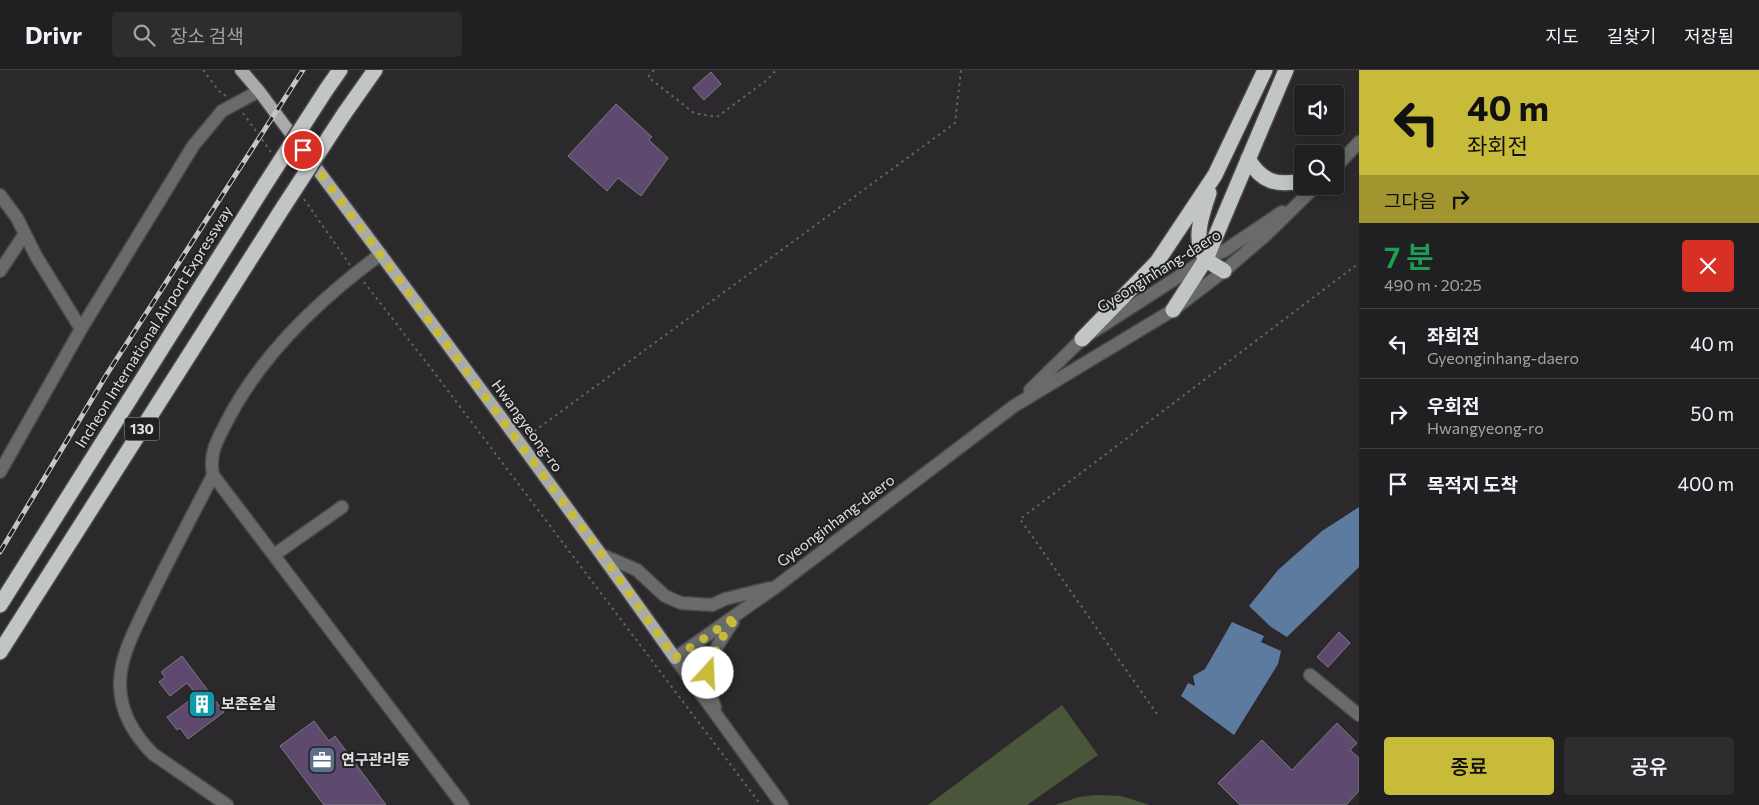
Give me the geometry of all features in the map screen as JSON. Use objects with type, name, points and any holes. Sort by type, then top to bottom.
[{"type":"highway","name":"Incheon International Airport Expressway","points":[[0,604],[266,183],[340,70]]},
{"type":"highway","name":"130","points":[[0,652],[284,206],[375,70]]},
{"type":"highway","points":[[1224,272],[1206,259],[1200,249],[1199,223],[1215,175],[1265,70]]},
{"type":"highway","points":[[1173,310],[1206,259],[1286,70]]},
{"type":"highway","points":[[1248,158],[1259,174],[1267,180],[1294,185]]},
{"type":"highway","points":[[1082,339],[1157,262],[1215,175]]},
{"type":"main road","name":"Hwangyeong-ro","points":[[241,70],[520,443],[675,658]]},
{"type":"street","points":[[0,472],[81,329],[193,146],[222,111],[258,91]]},
{"type":"street","points":[[1344,158],[1359,142]]},
{"type":"street","name":"Gyeonginhang-daero","points":[[1014,406],[1082,339],[1206,259],[1224,251],[1298,195]]},
{"type":"street","name":"Gyeonginhang-daero","points":[[675,658],[737,616],[1014,406],[1173,310],[1224,272],[1267,234],[1302,195]]},
{"type":"street","points":[[0,196],[16,218],[24,235],[81,329]]},
{"type":"street","points":[[0,271],[24,235]]},
{"type":"street","points":[[380,254],[356,272],[284,341],[255,375],[232,411],[215,444],[211,463],[213,475],[463,805]]},
{"type":"street","points":[[213,475],[129,643],[123,661],[120,687],[126,714],[143,744],[153,754],[227,805]]},
{"type":"street","points":[[274,555],[342,507]]},
{"type":"street","points":[[602,555],[637,570],[665,596],[681,603],[712,605],[725,599],[777,586]]},
{"type":"street","points":[[735,742],[714,707],[708,685],[708,673],[718,644],[737,616]]},
{"type":"street","name":"Hwangyeong-ro","points":[[675,658],[782,805]]},
{"type":"street","points":[[1310,675],[1359,715]]},
{"type":"path","points":[[203,70],[219,91],[236,103],[270,152]]},
{"type":"path","points":[[654,70],[648,77],[694,113],[718,117],[767,80],[776,70]]},
{"type":"path","points":[[520,443],[955,123],[961,70]]},
{"type":"path","points":[[299,192],[356,272],[761,805]]},
{"type":"path","points":[[1157,714],[1020,519],[1359,262]]},
{"type":"green space","points":[[1062,705],[1098,755],[1027,805],[928,805]]},
{"type":"green space","points":[[1096,795],[1121,796],[1150,805],[1055,805],[1079,797]]},
{"type":"water","points":[[1359,507],[1359,567],[1287,637],[1271,627],[1249,606],[1278,570],[1322,531]]},
{"type":"water","points":[[1232,622],[1264,636],[1261,642],[1281,651],[1278,664],[1234,735],[1181,696],[1188,683],[1195,686],[1193,676],[1205,669]]},
{"type":"building","points":[[711,72],[721,84],[704,100],[693,88]]},
{"type":"building","points":[[616,104],[652,137],[649,140],[668,158],[641,196],[618,178],[607,191],[568,156]]},
{"type":"building","points":[[1339,632],[1350,643],[1328,667],[1317,657]]},
{"type":"building","name":"보존온실","points":[[182,656],[224,712],[188,739],[180,728],[177,730],[167,717],[197,695],[187,683],[170,696],[159,682],[165,677],[161,672]]},
{"type":"building","name":"연구관리동","points":[[314,721],[329,741],[335,736],[386,805],[324,805],[280,746]]},
{"type":"building","points":[[1337,723],[1357,743],[1350,750],[1359,758],[1359,791],[1346,805],[1240,805],[1218,783],[1262,740],[1292,770]]},
{"type":"railway","points":[[0,552],[107,374],[303,70]]},
{"type":"place","name":"보존온실","points":[[202,704]]},
{"type":"place","name":"연구관리동","points":[[322,760]]},
{"type":"route","points":[[303,150],[602,555],[675,658],[737,616],[718,644],[708,673]]}]
